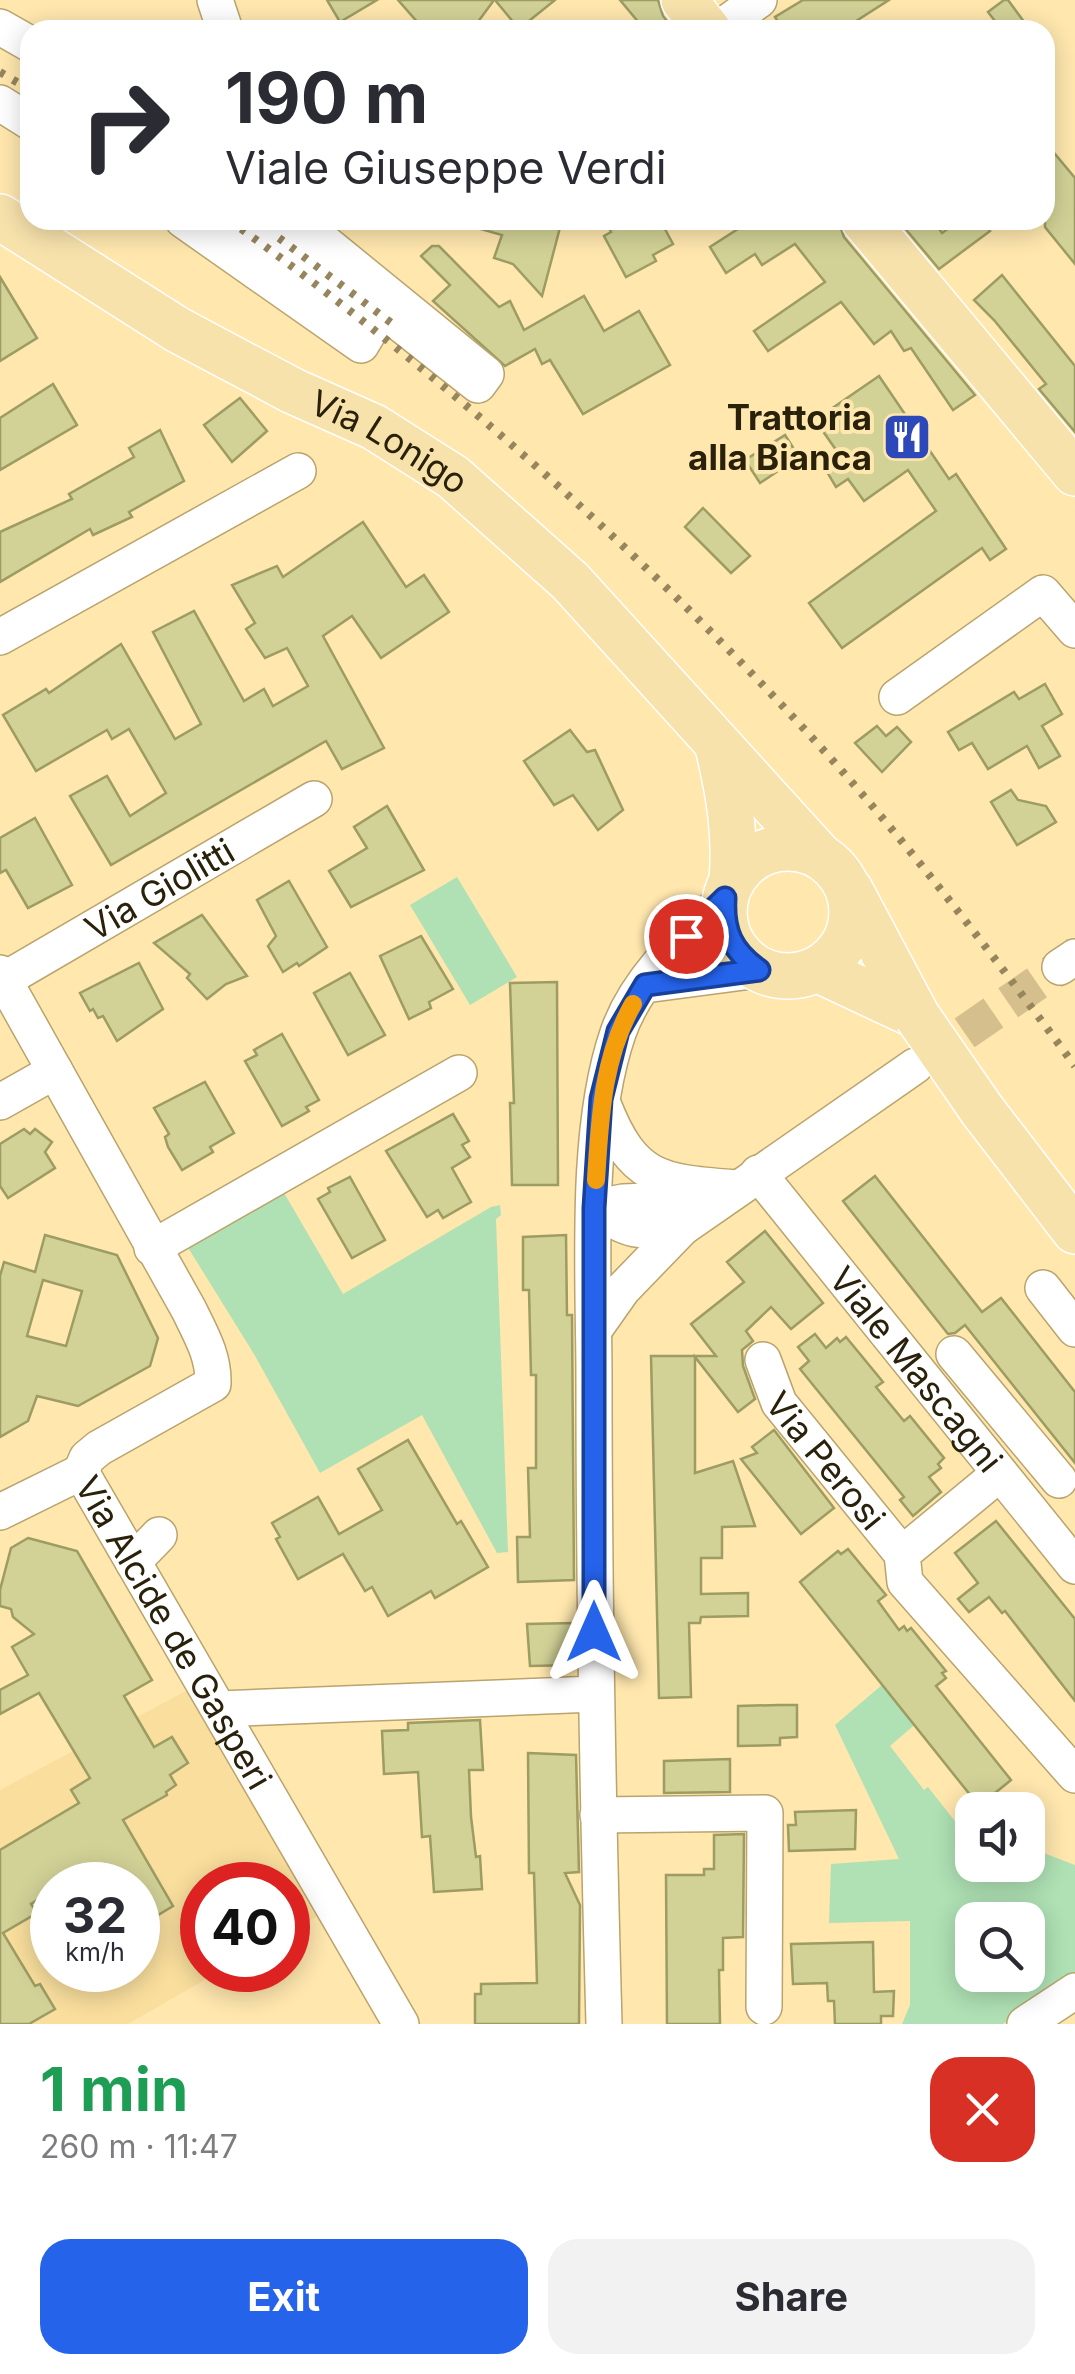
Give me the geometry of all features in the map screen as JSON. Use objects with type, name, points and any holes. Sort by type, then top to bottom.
[{"type":"main road","points":[[684,0],[700,20]]},
{"type":"main road","name":"Via Lonigo","points":[[20,230],[178,330],[293,390],[374,426],[453,478],[570,581],[818,854]]},
{"type":"main road","points":[[872,230],[1075,473]]},
{"type":"main road","name":"Via Lonigo","points":[[717,744],[732,804],[735,842],[728,890]]},
{"type":"main road","points":[[848,888],[853,910],[850,932],[840,952],[820,970],[784,976],[759,970],[734,948],[724,915],[728,890],[742,867],[769,850],[802,848],[818,854],[841,874],[917,1016],[982,1110],[1075,1231]]},
{"type":"main road","points":[[820,970],[917,1016]]},
{"type":"street","points":[[730,20],[759,0]]},
{"type":"street","points":[[197,230],[361,345],[370,330],[234,230]]},
{"type":"street","points":[[276,230],[336,272],[478,385],[486,374],[309,230]]},
{"type":"street","points":[[1008,392],[1008,413],[1075,498]]},
{"type":"street","points":[[0,636],[298,471]]},
{"type":"street","points":[[897,697],[1044,584],[1075,630]]},
{"type":"street","name":"Via Giolitti","points":[[2,976],[314,799]]},
{"type":"street","points":[[604,2024],[595,1694],[594,1208],[601,1099],[618,1031],[645,985],[666,954],[728,890]]},
{"type":"street","points":[[645,985],[759,970]]},
{"type":"street","name":"Via Alcide de Gasperi","points":[[2,976],[208,1350],[214,1384],[100,1448],[87,1458],[81,1472],[401,2024]]},
{"type":"street","points":[[594,1330],[623,1289],[682,1228],[915,1066]]},
{"type":"street","points":[[0,1102],[55,1071]]},
{"type":"street","points":[[152,1248],[460,1072]]},
{"type":"street","points":[[601,1099],[616,1138],[635,1162],[661,1178],[684,1184],[747,1180]]},
{"type":"street","points":[[594,1208],[623,1202],[692,1200],[747,1180]]},
{"type":"street","name":"Viale Mascagni","points":[[747,1180],[1075,1566]]},
{"type":"street","points":[[594,1208],[624,1228],[682,1228]]},
{"type":"street","points":[[1043,1288],[1075,1329]]},
{"type":"street","points":[[954,1354],[1067,1474],[1025,1506]]},
{"type":"street","name":"Via Perosi","points":[[764,1360],[779,1403],[902,1554],[905,1582],[1075,1775]]},
{"type":"street","points":[[0,1512],[81,1472]]},
{"type":"street","points":[[902,1554],[1000,1474]]},
{"type":"street","points":[[134,1562],[159,1535]]},
{"type":"street","points":[[220,1709],[595,1694]]},
{"type":"street","points":[[598,1815],[764,1813],[764,2007]]},
{"type":"street","points":[[1025,2024],[1075,1991]]},
{"type":"shaded area","points":[[186,1691],[288,1862],[180,1862],[180,1992],[184,1992],[128,2024],[0,2024],[0,1790]]},
{"type":"shaded area","points":[[310,1900],[319,1915],[310,1920]]},
{"type":"green space","points":[[457,877],[517,977],[470,1005],[410,905]]},
{"type":"green space","points":[[280,1186],[343,1294],[500,1205],[501,1215],[496,1219],[508,1552],[497,1553],[422,1415],[320,1473],[254,1354],[187,1246]]},
{"type":"green space","points":[[883,1684],[919,1721],[890,1746],[924,1790],[928,1787],[955,1821],[955,1882],[1045,1882],[1045,1854],[1075,1865],[1075,1978],[1003,2024],[902,2024],[910,2005],[910,1921],[829,1923],[831,1864],[899,1859],[835,1725]]},
{"type":"building","points":[[327,0],[377,0],[343,20],[339,20]]},
{"type":"building","points":[[398,0],[494,0],[479,20],[416,20]]},
{"type":"building","points":[[495,0],[555,0],[530,20],[512,20]]},
{"type":"building","points":[[620,0],[658,0],[666,20],[637,20]]},
{"type":"building","points":[[803,0],[889,0],[858,20],[775,17]]},
{"type":"building","points":[[1008,0],[1023,20],[994,20],[988,12]]},
{"type":"building","points":[[1055,154],[1075,178],[1075,264],[1047,230],[1055,230]]},
{"type":"building","points":[[484,230],[559,230],[542,296],[513,264],[494,258],[502,235]]},
{"type":"building","points":[[665,230],[673,244],[653,255],[656,261],[626,277],[604,236],[611,232]]},
{"type":"building","points":[[736,230],[842,230],[975,395],[953,410],[911,348],[904,351],[891,331],[874,344],[841,302],[768,351],[754,331],[825,282],[795,244],[762,265],[755,254],[726,273],[710,247]]},
{"type":"building","points":[[906,230],[990,231],[939,269]]},
{"type":"building","points":[[432,246],[439,246],[499,307],[510,301],[524,330],[584,296],[604,331],[639,311],[670,365],[583,414],[550,360],[542,364],[535,349],[505,366],[433,301],[450,285],[421,256]]},
{"type":"building","points":[[1002,275],[1075,366],[1075,432],[1039,389],[1046,384],[974,300]]},
{"type":"building","points":[[0,277],[37,338],[0,361]]},
{"type":"building","points":[[879,376],[949,479],[956,474],[1006,549],[990,560],[982,548],[842,648],[809,603],[936,511],[908,470],[864,501],[848,479],[836,487],[827,472],[841,457],[815,420]]},
{"type":"building","points":[[53,384],[77,425],[0,470],[0,418]]},
{"type":"building","points":[[240,398],[267,431],[232,462],[204,425]]},
{"type":"building","points":[[160,430],[184,481],[129,512],[132,517],[93,535],[90,529],[0,582],[0,532],[72,499],[69,494],[134,457],[129,448]]},
{"type":"building","points":[[785,435],[799,457],[760,483],[745,460]]},
{"type":"building","points":[[703,508],[750,556],[731,573],[685,527]]},
{"type":"building","points":[[363,522],[406,587],[424,575],[449,612],[381,658],[352,616],[323,636],[384,748],[342,769],[326,741],[111,865],[70,796],[107,776],[130,816],[166,793],[129,729],[112,739],[107,730],[36,771],[3,715],[46,689],[49,693],[121,644],[175,739],[201,724],[153,632],[194,611],[244,701],[264,689],[273,706],[308,686],[287,648],[265,658],[246,629],[255,623],[232,585],[277,566],[283,577]]},
{"type":"building","points":[[1045,684],[1062,714],[1042,726],[1060,756],[1039,768],[1027,746],[988,769],[972,743],[959,750],[948,732],[1014,692],[1019,699]]},
{"type":"building","points":[[877,726],[886,736],[897,727],[911,742],[882,772],[855,743]]},
{"type":"building","points":[[570,730],[587,752],[595,750],[623,810],[598,830],[573,795],[554,805],[524,761]]},
{"type":"building","points":[[1011,790],[1018,800],[1046,806],[1056,822],[1017,845],[991,802]]},
{"type":"building","points":[[387,806],[424,870],[351,907],[329,871],[367,848],[354,827]]},
{"type":"building","points":[[35,818],[72,885],[28,908],[6,870],[0,873],[0,838]]},
{"type":"building","points":[[289,881],[327,947],[283,972],[268,946],[276,936],[257,900]]},
{"type":"building","points":[[202,915],[247,976],[226,984],[207,999],[187,978],[190,974],[154,943]]},
{"type":"building","points":[[421,936],[453,989],[429,1002],[431,1008],[409,1019],[380,956]]},
{"type":"building","points":[[139,963],[163,1009],[117,1041],[103,1016],[98,1018],[93,1009],[90,1011],[80,993]]},
{"type":"building","points":[[350,973],[385,1035],[348,1055],[314,993]]},
{"type":"building","points":[[557,982],[558,1185],[512,1185],[510,983]]},
{"type":"building","points":[[282,1034],[319,1100],[306,1107],[309,1111],[282,1126],[245,1061],[257,1055],[254,1050]]},
{"type":"building","points":[[205,1082],[234,1133],[210,1147],[213,1152],[182,1170],[168,1147],[165,1137],[169,1134],[154,1108]]},
{"type":"building","points":[[453,1114],[469,1141],[462,1145],[470,1157],[452,1168],[471,1202],[443,1218],[438,1210],[427,1217],[386,1151]]},
{"type":"building","points":[[24,1129],[30,1134],[35,1129],[52,1142],[45,1152],[55,1168],[8,1198],[0,1186],[0,1144]]},
{"type":"building","points":[[875,1176],[982,1312],[1001,1298],[1075,1392],[1075,1463],[965,1325],[948,1334],[843,1201]]},
{"type":"building","points":[[350,1177],[385,1240],[352,1258],[318,1199],[330,1192],[328,1188]]},
{"type":"building","points":[[765,1231],[823,1303],[791,1329],[771,1307],[746,1331],[753,1341],[742,1350],[743,1366],[755,1399],[738,1412],[695,1357],[695,1473],[733,1461],[755,1526],[722,1527],[722,1558],[701,1558],[701,1594],[748,1593],[748,1616],[701,1617],[700,1623],[689,1623],[691,1697],[659,1698],[651,1356],[716,1356],[691,1324],[744,1282],[727,1262]]},
{"type":"building","points":[[45,1235],[117,1255],[158,1338],[150,1366],[78,1406],[37,1396],[28,1421],[0,1437],[0,1276],[4,1262],[35,1272]],"holes":[[[43,1280],[82,1291],[66,1346],[27,1336]]]},
{"type":"building","points":[[566,1235],[567,1315],[572,1315],[574,1580],[518,1582],[517,1537],[530,1537],[528,1468],[536,1468],[536,1375],[531,1375],[529,1290],[523,1290],[523,1237]]},
{"type":"building","points":[[815,1334],[826,1348],[837,1338],[840,1342],[846,1337],[883,1382],[876,1387],[904,1421],[910,1416],[944,1458],[938,1464],[941,1468],[929,1477],[941,1492],[913,1516],[900,1500],[904,1497],[800,1369],[809,1361],[798,1347]]},
{"type":"building","points":[[774,1430],[834,1508],[801,1534],[741,1459],[757,1453],[752,1447]]},
{"type":"building","points":[[408,1440],[457,1524],[461,1521],[488,1567],[435,1598],[431,1591],[388,1616],[372,1587],[365,1591],[343,1554],[298,1579],[276,1539],[280,1537],[272,1523],[318,1497],[339,1534],[382,1510],[358,1469]]},
{"type":"building","points":[[996,1521],[1075,1619],[1075,1701],[1005,1611],[1002,1613],[989,1597],[969,1612],[958,1599],[978,1583],[955,1553]]},
{"type":"building","points":[[28,1538],[77,1551],[152,1680],[124,1696],[154,1747],[172,1737],[188,1763],[170,1775],[176,1785],[167,1795],[123,1820],[147,1862],[30,1862],[30,1917],[3,1933],[30,1978],[30,1992],[45,1992],[55,2009],[29,2024],[0,2024],[0,1850],[79,1803],[71,1790],[90,1778],[39,1693],[0,1714],[0,1690],[28,1675],[12,1647],[34,1634],[13,1617],[11,1609],[0,1606],[11,1548]]},
{"type":"building","points":[[848,1549],[886,1595],[878,1601],[899,1630],[904,1626],[907,1631],[911,1628],[946,1671],[942,1673],[946,1678],[936,1686],[1011,1780],[996,1792],[968,1792],[800,1582],[838,1551],[841,1554]]},
{"type":"building","points":[[574,1623],[575,1665],[530,1666],[527,1624]]},
{"type":"building","points":[[797,1705],[797,1737],[780,1738],[780,1745],[738,1746],[738,1706]]},
{"type":"building","points":[[480,1720],[483,1770],[469,1770],[471,1817],[476,1857],[480,1856],[482,1889],[434,1892],[430,1836],[422,1837],[418,1772],[384,1774],[382,1731],[408,1730],[408,1723]]},
{"type":"building","points":[[528,1753],[576,1755],[579,1872],[565,1873],[580,1905],[579,2024],[475,2024],[475,1994],[481,1994],[481,1984],[537,1983],[534,1873],[529,1873]]},
{"type":"building","points":[[730,1759],[730,1792],[664,1793],[664,1761]]},
{"type":"building","points":[[856,1810],[855,1849],[789,1851],[788,1825],[796,1825],[795,1812]]},
{"type":"building","points":[[744,1834],[743,1937],[723,1938],[720,2024],[667,2024],[666,1875],[704,1875],[704,1869],[714,1869],[714,1835]]},
{"type":"building","points":[[160,1884],[173,1906],[160,1914]]},
{"type":"building","points":[[873,1942],[874,1992],[894,1991],[893,2016],[881,2016],[881,2024],[835,2024],[834,2001],[828,2001],[827,1983],[793,1984],[791,1944]]},
{"type":"tunnel","points":[[921,1063],[1060,967]]},
{"type":"railway","points":[[0,72],[20,84]]},
{"type":"railway","points":[[242,230],[383,337],[530,461],[739,660],[911,852],[1075,1066]]},
{"type":"railway","points":[[279,238],[398,328]]},
{"type":"slow traffic","points":[[596,1180],[601,1099],[618,1031],[633,1004]]},
{"type":"place","name":"Trattoria alla Bianca","points":[[907,437]]},
{"type":"route","points":[[594,1632],[594,1208],[601,1099],[618,1031],[645,985],[759,970],[734,948],[727,932],[725,898],[686,936]]}]
